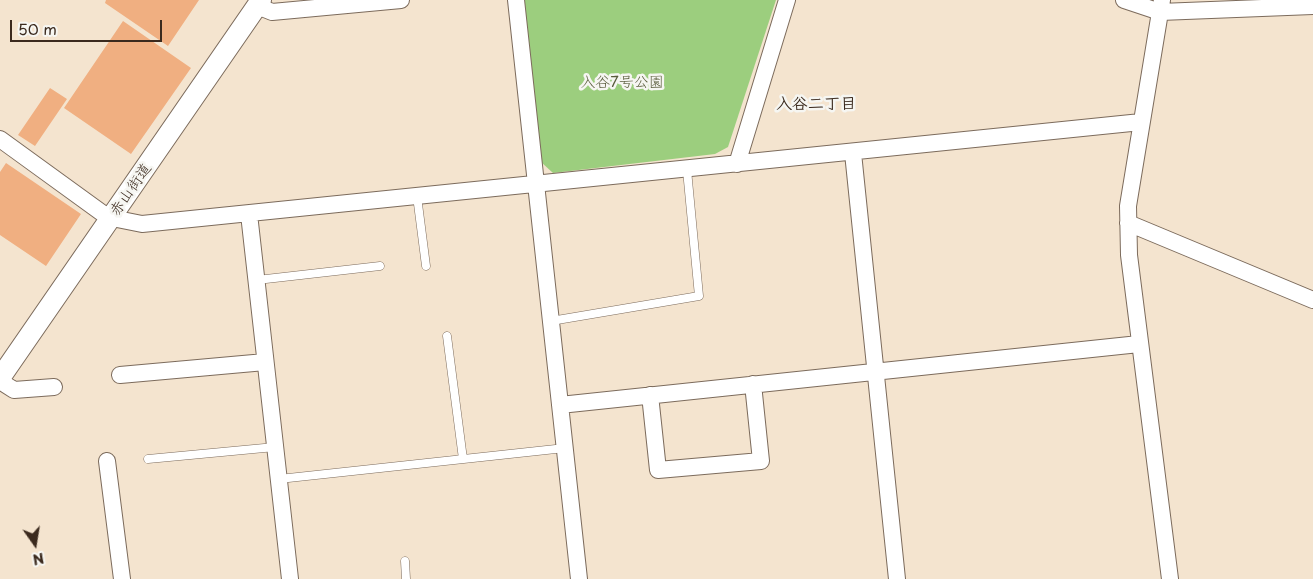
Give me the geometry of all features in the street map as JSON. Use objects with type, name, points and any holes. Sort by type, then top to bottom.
[{"type":"street","points":[[259,3],[272,12],[401,0]]},
{"type":"street","points":[[516,0],[579,579]]},
{"type":"street","points":[[737,164],[787,0]]},
{"type":"street","points":[[1124,0],[1161,6],[1313,6]]},
{"type":"street","name":"赤山街道","points":[[0,380],[259,3]]},
{"type":"street","points":[[1161,6],[1128,206],[1128,223],[1129,255],[1139,344],[1170,579]]},
{"type":"street","points":[[0,139],[112,218],[142,224],[687,170],[1141,122]]},
{"type":"street","points":[[853,153],[897,579]]},
{"type":"street","points":[[249,214],[290,579]]},
{"type":"street","points":[[1128,223],[1313,300]]},
{"type":"street","points":[[560,405],[1139,344]]},
{"type":"street","points":[[120,375],[265,362]]},
{"type":"street","points":[[0,380],[14,390],[54,387]]},
{"type":"street","points":[[650,395],[658,470],[761,461],[754,384]]},
{"type":"street","points":[[107,461],[122,579]]},
{"type":"lane","points":[[550,321],[699,296],[687,170]]},
{"type":"lane","points":[[417,196],[426,266]]},
{"type":"lane","points":[[257,280],[380,266]]},
{"type":"lane","points":[[448,336],[464,459]]},
{"type":"lane","points":[[148,459],[275,447]]},
{"type":"lane","points":[[279,479],[565,448]]},
{"type":"lane","points":[[405,561],[406,579]]},
{"type":"green space","name":"入谷7号公園","points":[[523,0],[776,0],[728,147],[715,154],[553,173],[541,162]]},
{"type":"building","points":[[106,0],[199,0],[168,46],[105,3]]},
{"type":"building","points":[[123,21],[191,68],[131,154],[64,108]]},
{"type":"building","points":[[50,88],[67,99],[35,146],[18,135]]},
{"type":"building","points":[[6,163],[81,214],[46,266],[0,235],[0,172]]},
{"type":"district","name":"入谷二丁目","points":[[816,105]]}]
